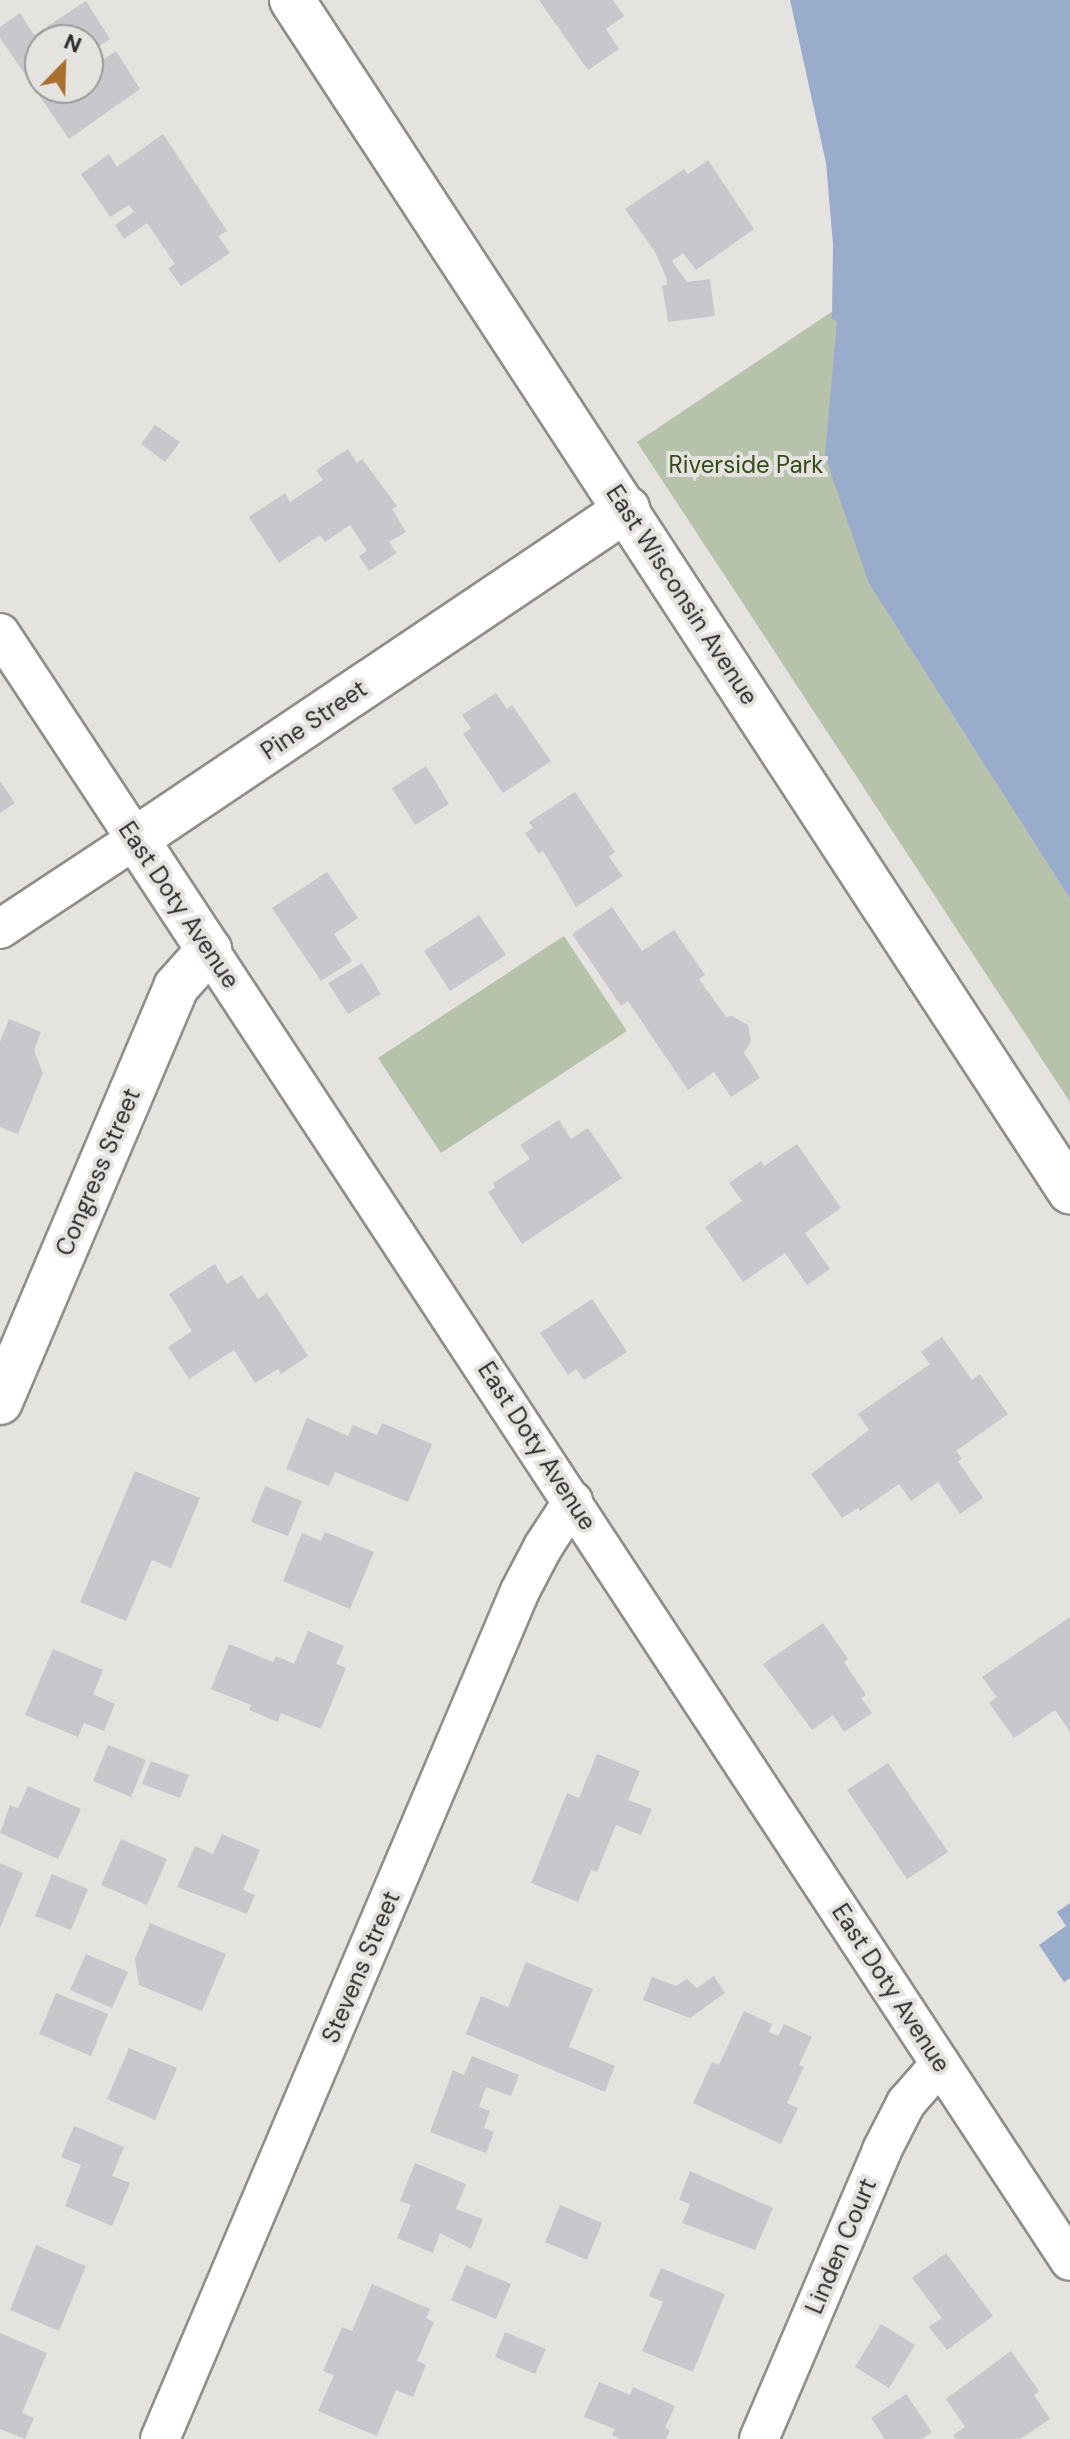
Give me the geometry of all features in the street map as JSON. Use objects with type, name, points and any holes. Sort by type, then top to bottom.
[{"type":"main road","name":"East Wisconsin Avenue","points":[[292,0],[1070,1191]]},
{"type":"main road","name":"Pine Street","points":[[136,839],[627,509]]},
{"type":"main road","name":"East Doty Avenue","points":[[136,839],[209,950]]},
{"type":"main road","name":"Congress Street","points":[[0,1402],[176,987],[209,950]]},
{"type":"street","name":"East Doty Avenue","points":[[0,633],[136,839]]},
{"type":"street","name":"Pine Street","points":[[0,929],[136,839]]},
{"type":"street","name":"East Doty Avenue","points":[[209,950],[1070,2261]]},
{"type":"street","name":"Stevens Street","points":[[160,2439],[520,1591],[543,1547],[573,1501]]},
{"type":"street","name":"Linden Court","points":[[759,2439],[882,2150],[906,2103],[940,2064]]},
{"type":"green space","name":"Riverside Park","points":[[833,311],[832,319],[837,320],[869,584],[1070,899],[1070,1102],[637,442]]},
{"type":"green space","points":[[564,936],[627,1031],[441,1153],[378,1058]]},
{"type":"water","points":[[790,0],[1070,0],[1070,899],[869,584],[825,456],[837,321],[832,319],[833,245],[826,163]]},
{"type":"water","points":[[1070,1903],[1070,1978],[1064,1982],[1039,1945],[1066,1926],[1057,1912]]},
{"type":"building","points":[[539,0],[613,0],[624,16],[606,29],[619,49],[588,70]]},
{"type":"building","points":[[86,1],[101,24],[51,24]]},
{"type":"building","points":[[20,13],[27,24],[24,24],[24,73],[0,38],[0,27]]},
{"type":"building","points":[[104,30],[110,39],[104,43]]},
{"type":"building","points":[[116,51],[140,89],[69,139],[45,104],[104,104],[104,59]]},
{"type":"building","points":[[163,134],[227,231],[218,236],[230,253],[181,286],[168,268],[175,264],[147,223],[124,239],[115,225],[134,212],[129,205],[110,217],[81,174],[109,154],[117,167]]},
{"type":"building","points":[[708,160],[754,229],[696,270],[683,253],[672,261],[687,282],[710,279],[715,316],[668,322],[662,286],[667,285],[666,277],[655,252],[625,209],[684,169],[688,174]]},
{"type":"building","points":[[155,425],[180,442],[165,462],[141,444]]},
{"type":"building","points":[[348,449],[357,463],[362,459],[397,506],[392,509],[406,532],[389,542],[397,553],[369,571],[359,556],[367,551],[350,525],[325,542],[320,535],[279,563],[249,517],[285,493],[290,502],[323,480],[316,470]]},
{"type":"building","points":[[496,693],[507,709],[512,705],[551,761],[503,793],[463,734],[471,728],[462,715]]},
{"type":"building","points":[[426,766],[449,804],[415,825],[392,788]]},
{"type":"building","points":[[0,781],[15,803],[0,813]]},
{"type":"building","points":[[575,792],[615,852],[609,857],[623,876],[576,907],[543,851],[539,854],[525,833],[533,828],[529,822]]},
{"type":"building","points":[[327,872],[358,918],[334,934],[352,961],[321,981],[272,908]]},
{"type":"building","points":[[612,907],[642,951],[674,930],[705,975],[699,979],[726,1017],[732,1016],[748,1025],[751,1041],[744,1053],[760,1078],[731,1097],[714,1072],[688,1090],[628,1001],[621,1006],[572,934]]},
{"type":"building","points":[[479,915],[506,955],[450,991],[424,951]]},
{"type":"building","points":[[362,963],[381,994],[348,1014],[328,983]]},
{"type":"building","points":[[9,1019],[41,1032],[34,1051],[43,1073],[18,1134],[0,1127],[0,1042]]},
{"type":"building","points":[[559,1120],[571,1139],[588,1128],[622,1178],[522,1244],[488,1192],[495,1188],[493,1183],[530,1159],[520,1145]]},
{"type":"building","points":[[797,1144],[841,1208],[805,1233],[830,1269],[807,1285],[785,1253],[743,1282],[705,1227],[742,1201],[729,1183],[761,1161],[764,1166]]},
{"type":"building","points":[[215,1264],[227,1284],[242,1275],[258,1299],[267,1293],[308,1356],[281,1374],[278,1369],[255,1383],[234,1350],[189,1379],[168,1347],[192,1331],[169,1294]]},
{"type":"building","points":[[592,1299],[627,1352],[584,1380],[576,1369],[568,1375],[540,1333]]},
{"type":"building","points":[[942,1337],[972,1380],[980,1374],[1008,1414],[956,1451],[962,1459],[958,1461],[983,1498],[960,1514],[938,1482],[911,1501],[899,1484],[860,1511],[858,1508],[842,1518],[811,1474],[869,1430],[858,1414],[930,1364],[921,1352]]},
{"type":"building","points":[[307,1418],[348,1436],[353,1425],[377,1435],[382,1423],[432,1444],[408,1502],[335,1472],[329,1486],[286,1469]]},
{"type":"building","points":[[135,1471],[200,1498],[171,1568],[152,1560],[126,1621],[80,1602]]},
{"type":"building","points":[[265,1486],[302,1501],[288,1536],[251,1522]]},
{"type":"building","points":[[325,1532],[374,1552],[350,1609],[283,1581],[302,1533],[321,1541]]},
{"type":"building","points":[[1070,1617],[1070,1732],[1055,1710],[1014,1738],[989,1703],[997,1697],[982,1677]]},
{"type":"building","points":[[823,1623],[848,1659],[844,1662],[866,1695],[861,1698],[872,1713],[844,1732],[833,1715],[812,1730],[763,1664]]},
{"type":"building","points":[[308,1631],[344,1646],[336,1664],[346,1668],[321,1729],[281,1713],[278,1722],[249,1710],[251,1705],[211,1689],[229,1644],[273,1662],[276,1656],[294,1664]]},
{"type":"building","points":[[53,1649],[103,1670],[93,1694],[115,1704],[104,1731],[84,1723],[78,1737],[25,1715]]},
{"type":"building","points":[[108,1745],[146,1760],[131,1797],[93,1781]]},
{"type":"building","points":[[597,1754],[640,1771],[628,1800],[652,1809],[641,1835],[616,1825],[597,1872],[591,1870],[578,1902],[531,1883],[567,1793],[579,1798]]},
{"type":"building","points":[[151,1761],[189,1775],[180,1798],[142,1784]]},
{"type":"building","points":[[888,1763],[948,1852],[907,1879],[847,1790]]},
{"type":"building","points":[[28,1786],[81,1809],[58,1859],[0,1833],[10,1805],[18,1808]]},
{"type":"building","points":[[222,1834],[260,1850],[243,1890],[255,1895],[247,1914],[177,1887],[195,1846],[213,1854]]},
{"type":"building","points":[[121,1839],[167,1859],[147,1905],[101,1885]]},
{"type":"building","points":[[0,1863],[23,1873],[0,1928]]},
{"type":"building","points":[[52,1874],[88,1889],[71,1930],[35,1916]]},
{"type":"building","points":[[150,1923],[226,1954],[202,2011],[139,1985],[135,1959]]},
{"type":"building","points":[[86,1954],[128,1972],[112,2008],[70,1990]]},
{"type":"building","points":[[526,1962],[593,1989],[569,2047],[615,2066],[605,2092],[466,2034],[481,1996],[508,2007]]},
{"type":"building","points":[[714,1976],[725,1993],[690,2018],[643,2000],[652,1977],[676,1986],[687,1979],[697,1988]]},
{"type":"building","points":[[56,1993],[108,2014],[91,2056],[39,2034]]},
{"type":"building","points":[[744,2011],[772,2024],[769,2032],[778,2036],[784,2024],[812,2037],[799,2065],[804,2067],[787,2103],[798,2108],[781,2144],[693,2103],[712,2062],[719,2065]]},
{"type":"building","points":[[129,2048],[177,2068],[155,2120],[107,2099]]},
{"type":"building","points":[[472,2056],[519,2075],[511,2096],[486,2087],[479,2107],[490,2111],[484,2128],[494,2132],[486,2153],[430,2132],[453,2070],[464,2075]]},
{"type":"building","points":[[74,2126],[124,2147],[112,2176],[130,2183],[112,2226],[65,2206],[81,2165],[61,2157]]},
{"type":"building","points":[[415,2163],[466,2184],[456,2209],[483,2219],[471,2249],[440,2233],[433,2253],[397,2238],[411,2205],[400,2201]]},
{"type":"building","points":[[690,2171],[773,2208],[755,2250],[682,2223],[690,2204],[679,2200]]},
{"type":"building","points":[[560,2205],[602,2223],[587,2260],[545,2242]]},
{"type":"building","points":[[36,2245],[86,2266],[59,2331],[10,2310]]},
{"type":"building","points":[[946,2253],[993,2316],[947,2350],[929,2327],[942,2318],[912,2278]]},
{"type":"building","points":[[466,2265],[511,2284],[496,2319],[451,2300]]},
{"type":"building","points":[[661,2268],[725,2294],[693,2372],[642,2351],[663,2302],[649,2296]]},
{"type":"building","points":[[372,2284],[430,2309],[426,2318],[434,2322],[417,2361],[426,2365],[413,2397],[396,2390],[377,2436],[318,2411],[334,2375],[323,2371],[342,2327],[352,2331]]},
{"type":"building","points":[[881,2324],[915,2345],[889,2388],[855,2367]]},
{"type":"building","points":[[505,2332],[546,2349],[535,2374],[495,2357]]},
{"type":"building","points":[[0,2333],[47,2353],[22,2413],[34,2418],[25,2439],[0,2429]]},
{"type":"building","points":[[1011,2351],[1039,2391],[1034,2395],[1050,2419],[1020,2439],[956,2439],[953,2435],[965,2427],[946,2399]]},
{"type":"building","points":[[599,2382],[630,2395],[633,2387],[675,2406],[665,2428],[670,2430],[666,2439],[620,2439],[612,2435],[615,2429],[584,2417]]},
{"type":"building","points":[[906,2394],[932,2432],[922,2439],[885,2439],[871,2418]]}]
